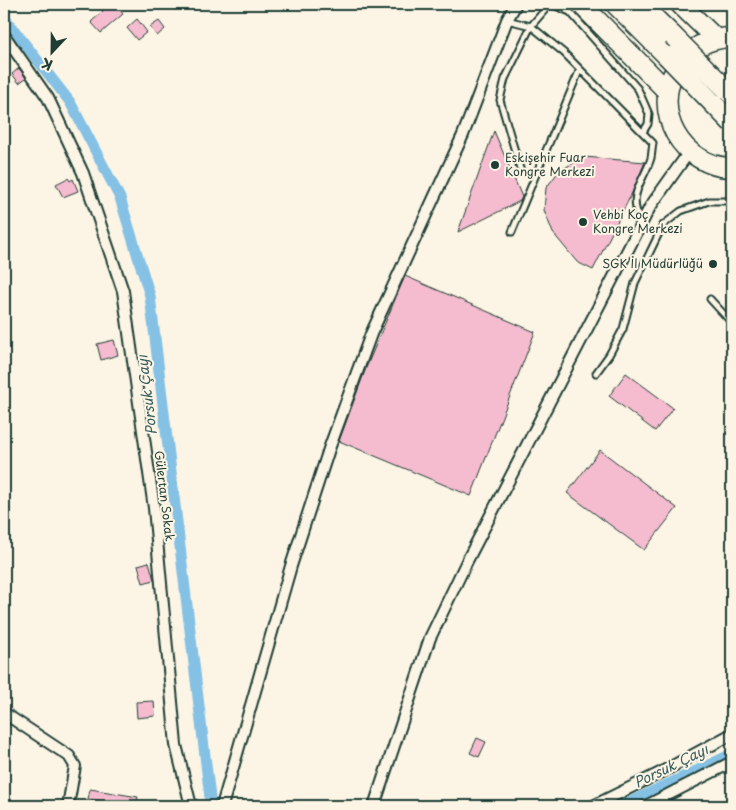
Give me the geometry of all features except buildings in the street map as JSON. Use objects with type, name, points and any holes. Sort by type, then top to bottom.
[{"type":"highway","points":[[581,4],[668,91]]},
{"type":"highway","points":[[615,4],[732,123]]},
{"type":"highway","points":[[640,4],[732,95]]},
{"type":"highway","points":[[680,4],[724,38]]},
{"type":"highway","points":[[724,38],[699,46],[684,58],[674,73],[668,91],[667,113],[675,134],[689,152],[707,163],[732,167]]},
{"type":"street","points":[[222,804],[291,566],[329,449],[371,334],[463,135],[507,20],[516,4]]},
{"type":"street","name":"Gülertan Sokak","points":[[4,35],[48,98],[83,173],[123,291],[154,508],[176,745],[191,806]]},
{"type":"street","points":[[374,806],[430,638],[467,561],[650,207],[689,152]]},
{"type":"street","points":[[4,713],[69,756],[74,766],[68,806]]},
{"type":"street","points":[[593,806],[660,773],[732,734]]},
{"type":"street","points":[[646,806],[732,762]]},
{"type":"lane","points":[[520,172],[500,100],[505,79],[531,26],[551,4],[570,12],[638,89],[649,114],[648,124],[643,132]]},
{"type":"lane","points":[[507,20],[531,26],[580,69],[653,143],[650,159],[636,190],[636,213],[642,223]]},
{"type":"lane","points":[[512,232],[580,69]]},
{"type":"lane","points":[[596,373],[609,355],[623,329],[636,283],[663,225],[681,211],[710,201],[732,201]]},
{"type":"lane","points":[[710,299],[732,323]]},
{"type":"waterway","name":"Porsuk Çayı","points":[[4,17],[70,102],[120,198],[150,296],[211,806]]},
{"type":"waterway","name":"Porsuk Çayı","points":[[622,806],[732,754]]},
{"type":"place","name":"Eskişehir Fuar Kongre Merkezi","points":[[495,165]]},
{"type":"place","name":"Vehbi Koç Kongre Merkezi","points":[[583,222]]},
{"type":"place","name":"SGK İl Müdürlüğü","points":[[713,264]]}]
